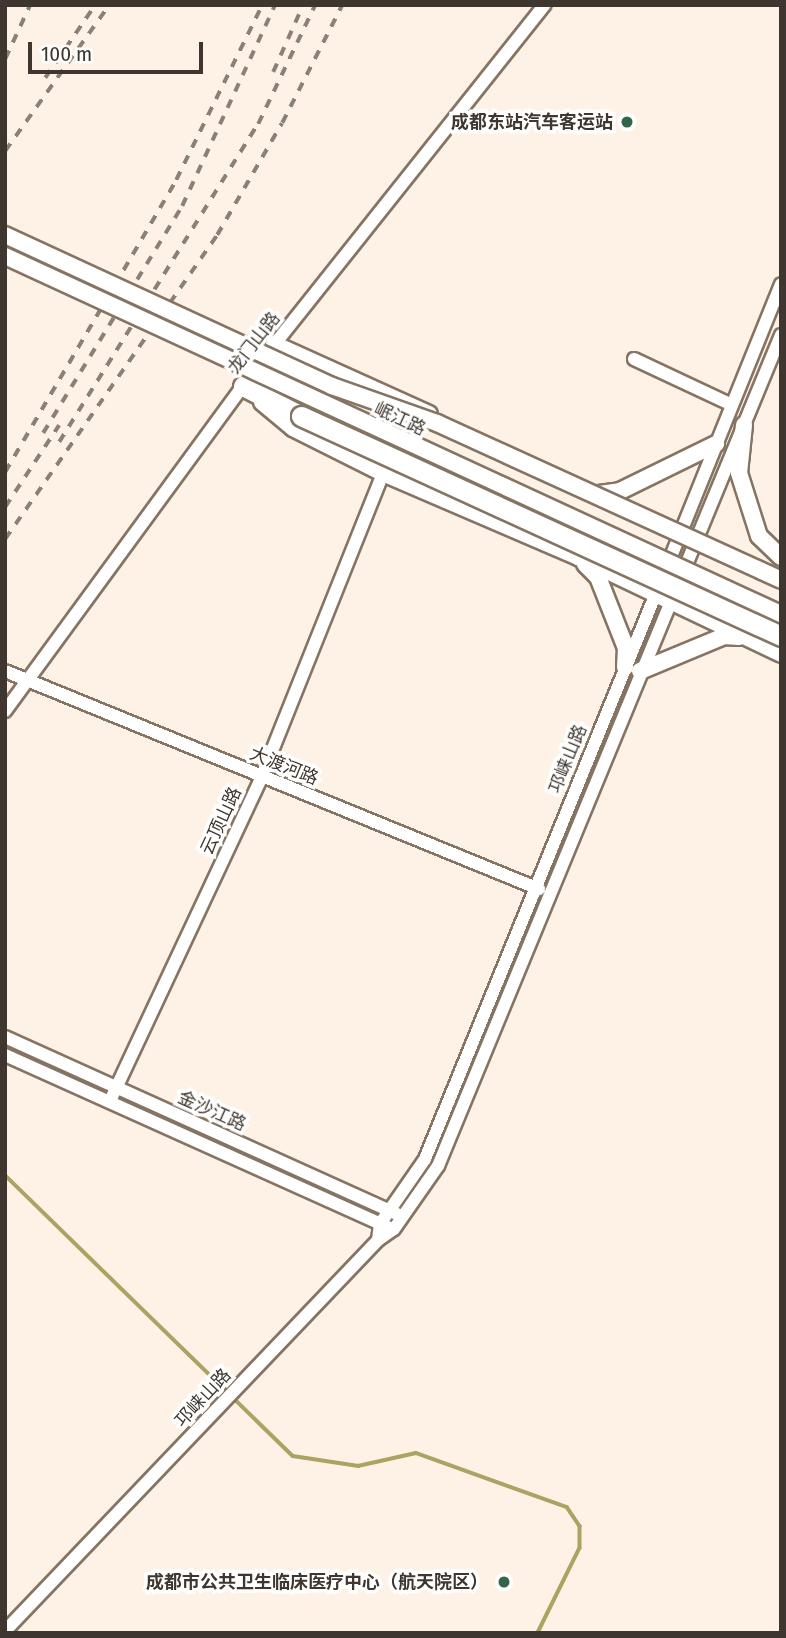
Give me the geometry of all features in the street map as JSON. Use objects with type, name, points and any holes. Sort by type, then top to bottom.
[{"type":"highway","points":[[243,386],[300,416],[781,636]]},
{"type":"main road","points":[[5,235],[332,386],[437,423],[781,578]]},
{"type":"main road","name":"岷江路","points":[[5,256],[781,614]]},
{"type":"main road","points":[[274,344],[781,578]]},
{"type":"main road","points":[[243,386],[293,428],[383,473],[578,557],[781,654]]},
{"type":"main road","points":[[744,425],[739,473],[759,536],[781,557]]},
{"type":"main road","points":[[599,494],[620,491],[716,444]]},
{"type":"main road","points":[[578,557],[598,577],[632,669],[724,636],[744,638]]},
{"type":"street","name":"龙门山路","points":[[5,711],[23,682],[274,344],[544,5]]},
{"type":"street","name":"邛崃山路","points":[[689,534],[716,444],[781,284]]},
{"type":"street","name":"邛崃山路","points":[[378,1240],[380,1224],[425,1159],[535,887],[689,534],[744,425],[781,335]]},
{"type":"street","points":[[634,359],[732,405]]},
{"type":"street","name":"云顶山路","points":[[110,1101],[262,776],[383,473]]},
{"type":"street","name":"邛崃山路","points":[[5,1631],[378,1240],[394,1229],[438,1166],[549,894],[632,669]]},
{"type":"street","name":"大渡河路","points":[[5,671],[23,682],[262,776],[549,894]]},
{"type":"street","points":[[5,677],[23,682]]},
{"type":"street","name":"金沙江路","points":[[5,1037],[404,1217]]},
{"type":"street","name":"金沙江路","points":[[5,1055],[394,1229]]},
{"type":"waterway","points":[[5,1175],[293,1456],[358,1466],[416,1453],[567,1507],[580,1526],[580,1548],[538,1633]]},
{"type":"railway","points":[[5,59],[30,5]]},
{"type":"railway","points":[[45,78],[95,5]]},
{"type":"railway","points":[[5,151],[109,5]]},
{"type":"railway","points":[[5,472],[176,180],[262,5]]},
{"type":"railway","points":[[43,433],[182,206],[275,5]]},
{"type":"railway","points":[[273,72],[303,5]]},
{"type":"railway","points":[[59,442],[258,124],[315,5]]},
{"type":"railway","points":[[5,539],[217,235],[282,123],[342,5]]},
{"type":"railway","points":[[5,507],[59,425]]},
{"type":"place","name":"成都东站汽车客运站","points":[[627,122]]},
{"type":"place","name":"成都市公共卫生临床医疗中心（航天院区）","points":[[504,1582]]}]
